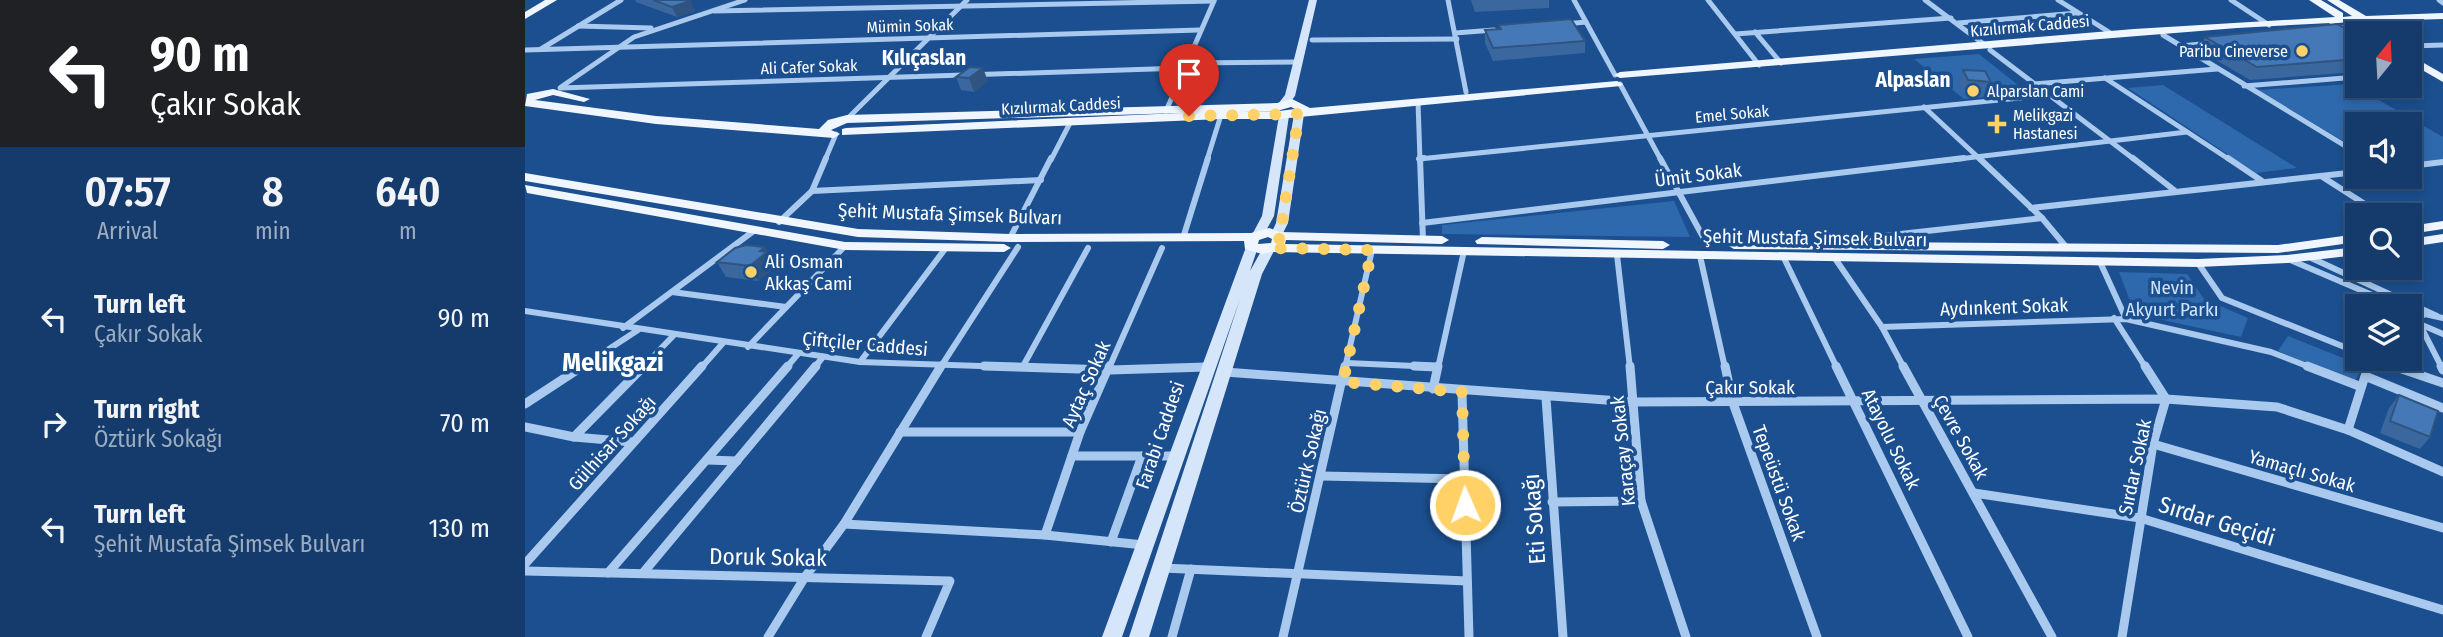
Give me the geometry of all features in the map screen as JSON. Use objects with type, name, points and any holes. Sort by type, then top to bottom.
[{"type":"main road","points":[[525,5],[533,0]]},
{"type":"main road","points":[[525,14],[544,0]]},
{"type":"main road","points":[[525,14],[552,0]]},
{"type":"main road","points":[[2314,0],[2353,21]]},
{"type":"main road","points":[[2332,0],[2356,21]]},
{"type":"main road","name":"Kızılırmak Caddesi","points":[[2402,21],[2443,17]]},
{"type":"main road","name":"Kızılırmak Caddesi","points":[[2395,21],[2443,17]]},
{"type":"main road","points":[[2319,24],[2345,25]]},
{"type":"main road","name":"Kızılırmak Caddesi","points":[[1301,109],[1417,102],[1781,63],[2319,24],[2345,25]]},
{"type":"main road","name":"Kızılırmak Caddesi","points":[[1301,109],[1466,92],[1988,48],[2112,34],[2269,25],[2345,25]]},
{"type":"main road","points":[[2422,54],[2443,67]]},
{"type":"main road","points":[[2422,68],[2443,79]]},
{"type":"main road","points":[[528,100],[547,101],[555,91]]},
{"type":"main road","name":"Kızılırmak Caddesi","points":[[555,91],[669,115],[841,127],[1166,111],[1280,110]]},
{"type":"main road","name":"Kızılırmak Caddesi","points":[[528,100],[656,120],[841,127],[1071,121],[1280,110]]},
{"type":"main road","points":[[1280,110],[1301,109]]},
{"type":"main road","name":"Şehit Mustafa Şimsek Bulvarı","points":[[525,177],[779,222],[858,233],[1088,248],[1162,248],[1253,241]]},
{"type":"main road","name":"Şehit Mustafa Şimsek Bulvarı","points":[[525,188],[845,246],[944,249],[1014,243],[1183,238],[1253,241]]},
{"type":"main road","points":[[2422,228],[2443,225]]},
{"type":"main road","points":[[2422,241],[2443,238]]},
{"type":"main road","name":"Şehit Mustafa Şimsek Bulvarı","points":[[1274,242],[1423,240],[1783,256],[2198,263],[2287,259],[2345,252]]},
{"type":"main road","name":"Şehit Mustafa Şimsek Bulvarı","points":[[1274,242],[1372,250],[1617,255],[1805,244],[2279,249],[2345,240]]},
{"type":"main road","points":[[1253,241],[1274,242]]},
{"type":"street","points":[[540,50],[621,0]]},
{"type":"street","points":[[555,91],[622,46],[655,28],[745,0]]},
{"type":"street","points":[[779,222],[811,191],[841,127],[967,0]]},
{"type":"street","name":"Farabi Caddesi","points":[[1112,637],[1206,367],[1253,241],[1268,216],[1280,110],[1290,96],[1313,0]]},
{"type":"street","points":[[1139,637],[1255,274],[1282,223],[1301,109],[1299,94],[1324,0]]},
{"type":"street","points":[[1448,0],[1466,92]]},
{"type":"street","name":"Tepeüstü Sokak","points":[[1574,0],[1648,134],[1704,251],[1734,403],[1817,637]]},
{"type":"street","points":[[1708,0],[1759,65]]},
{"type":"street","points":[[1925,0],[2174,191]]},
{"type":"street","points":[[2058,0],[2112,34]]},
{"type":"street","points":[[2231,0],[2269,25]]},
{"type":"street","points":[[714,11],[1214,1],[1199,30],[1166,111]]},
{"type":"street","points":[[1958,23],[2078,13]]},
{"type":"street","points":[[1735,34],[1951,18]]},
{"type":"street","points":[[1559,24],[1585,22]]},
{"type":"street","points":[[578,26],[655,28]]},
{"type":"street","points":[[1312,40],[1456,36],[1507,29]]},
{"type":"street","name":"Mümin Sokak","points":[[525,50],[1199,30]]},
{"type":"street","points":[[2333,31],[2345,34]]},
{"type":"street","points":[[1755,32],[1781,63]]},
{"type":"street","points":[[2163,35],[2345,146]]},
{"type":"street","points":[[2180,46],[2221,42]]},
{"type":"street","points":[[2422,46],[2443,45]]},
{"type":"street","name":"Ali Cafer Sokak","points":[[555,91],[1297,62]]},
{"type":"street","points":[[2033,84],[2217,69]]},
{"type":"street","points":[[2105,78],[2263,181]]},
{"type":"street","points":[[2244,86],[2345,78]]},
{"type":"street","name":"Emel Sokak","points":[[1419,159],[2048,95]]},
{"type":"street","points":[[1417,102],[1423,240]]},
{"type":"street","points":[[1924,107],[2042,218],[2067,248]]},
{"type":"street","points":[[1183,238],[1221,115]]},
{"type":"street","points":[[768,637],[805,577],[844,524],[1014,243],[1041,180],[1071,121]]},
{"type":"street","name":"Ümit Sokak","points":[[1422,223],[2187,132]]},
{"type":"street","points":[[2422,165],[2443,162]]},
{"type":"street","points":[[2031,208],[2345,173]]},
{"type":"street","points":[[2320,175],[2363,203]]},
{"type":"street","points":[[811,191],[1041,180]]},
{"type":"street","points":[[1805,244],[2042,218]]},
{"type":"street","points":[[623,328],[755,230]]},
{"type":"street","points":[[748,347],[845,246]]},
{"type":"street","points":[[1022,368],[1088,248]]},
{"type":"street","name":"Aytaç Sokak","points":[[1045,535],[1080,432],[1110,370],[1162,248]]},
{"type":"street","points":[[860,362],[944,249]]},
{"type":"street","name":"Öztürk Sokağı","points":[[1283,637],[1372,250]]},
{"type":"street","points":[[1433,389],[1464,251]]},
{"type":"street","name":"Karaçay Sokak","points":[[1617,255],[1641,501],[1686,637]]},
{"type":"street","name":"Atayolu Sokak","points":[[1783,256],[1968,637]]},
{"type":"street","name":"Çevre Sokak","points":[[1834,257],[1882,327],[2052,637]]},
{"type":"street","points":[[2309,257],[2440,317]]},
{"type":"street","points":[[2287,259],[2376,294]]},
{"type":"street","points":[[2100,262],[2126,319]]},
{"type":"street","points":[[2198,263],[2222,298],[2345,347]]},
{"type":"street","points":[[672,292],[786,307]]},
{"type":"street","name":"Çiftçiler Caddesi","points":[[525,311],[860,362],[940,367],[1110,370],[1206,367]]},
{"type":"street","points":[[2422,315],[2440,317]]},
{"type":"street","name":"Sırdar Sokak","points":[[2114,318],[2167,399],[2153,444],[2122,637]]},
{"type":"street","name":"Aydınkent Sokak","points":[[1882,327],[2126,319],[2271,352],[2359,386]]},
{"type":"street","points":[[2422,324],[2443,334]]},
{"type":"street","points":[[2422,327],[2443,370]]},
{"type":"street","points":[[525,404],[638,330]]},
{"type":"street","points":[[574,437],[674,335]]},
{"type":"street","name":"Gülhisar Sokağı","points":[[525,564],[723,343]]},
{"type":"street","points":[[608,573],[799,354]]},
{"type":"street","points":[[643,573],[823,357]]},
{"type":"street","points":[[1347,363],[1437,367]]},
{"type":"street","points":[[2408,371],[2443,383]]},
{"type":"street","name":"Çakır Sokak","points":[[1224,372],[1462,392],[1633,402],[2167,399],[2277,407],[2348,430],[2443,472]]},
{"type":"street","points":[[2348,430],[2359,386],[2365,376],[2443,408]]},
{"type":"street","points":[[1462,392],[1469,637]]},
{"type":"street","name":"Eti Sokağı","points":[[1546,398],[1563,637]]},
{"type":"street","points":[[525,427],[574,437],[632,442]]},
{"type":"street","points":[[900,432],[1080,432]]},
{"type":"street","name":"Yamaçlı Sokak","points":[[2153,444],[2443,528]]},
{"type":"street","points":[[1072,456],[1175,456]]},
{"type":"street","points":[[1111,542],[1142,456]]},
{"type":"street","points":[[707,460],[737,461]]},
{"type":"street","points":[[1321,476],[1464,480]]},
{"type":"street","name":"Sırdar Geçidi","points":[[1974,493],[2140,517],[2443,610]]},
{"type":"street","points":[[1552,502],[1641,501]]},
{"type":"street","points":[[844,524],[1045,535],[1145,545]]},
{"type":"street","points":[[1161,568],[1467,581]]},
{"type":"street","points":[[1171,637],[1191,569]]},
{"type":"street","name":"Doruk Sokak","points":[[525,571],[950,582],[926,637]]},
{"type":"green space","points":[[1979,54],[2028,93],[1964,99],[1914,59]]},
{"type":"green space","points":[[2345,84],[2345,98],[2375,98],[2400,112],[2345,112],[2345,142],[2257,90]]},
{"type":"green space","points":[[2163,85],[2297,168],[2256,173],[2128,88]]},
{"type":"green space","points":[[2422,125],[2443,137],[2443,159],[2422,162]]},
{"type":"green space","points":[[1674,201],[1690,237],[1442,234],[1442,225]]},
{"type":"green space","name":"Nevin Akyurt Parkı","points":[[2119,272],[2187,274],[2204,299],[2248,318],[2241,337],[2135,314]]},
{"type":"green space","points":[[2288,336],[2345,359],[2345,371],[2360,371],[2354,383],[2278,351]]},
{"type":"building","points":[[653,0],[688,0],[690,1],[672,7]]},
{"type":"building","points":[[1571,19],[1585,41],[1493,48],[1485,30],[1501,29],[1499,25]]},
{"type":"building","points":[[2337,24],[2345,28],[2345,60],[2257,67],[2205,37]]},
{"type":"building","points":[[970,67],[983,68],[969,78],[956,77]]},
{"type":"building","points":[[1963,70],[1985,71],[1991,82],[1968,80]]},
{"type":"building","points":[[746,245],[765,247],[760,251],[767,252],[750,266],[717,262],[735,248]]},
{"type":"building","points":[[2399,395],[2438,411],[2430,437],[2390,421]]},
{"type":"place","name":"Paribu Cineverse","points":[[2302,51]]},
{"type":"place","name":"Alparslan Cami","points":[[1973,91]]},
{"type":"place","name":"Melikgazi Hastanesi","points":[[1997,124]]},
{"type":"place","name":"Ali Osman Akkaş Cami","points":[[751,272]]},
{"type":"district","name":"Kılıçaslan","points":[[924,58]]},
{"type":"district","name":"Alpaslan","points":[[1913,80]]},
{"type":"district","name":"Melikgazi","points":[[613,362]]},
{"type":"route","points":[[1189,116],[1299,114],[1282,223],[1277,234],[1280,240],[1279,244],[1272,248],[1372,250],[1343,382],[1462,392],[1465,505]]}]
